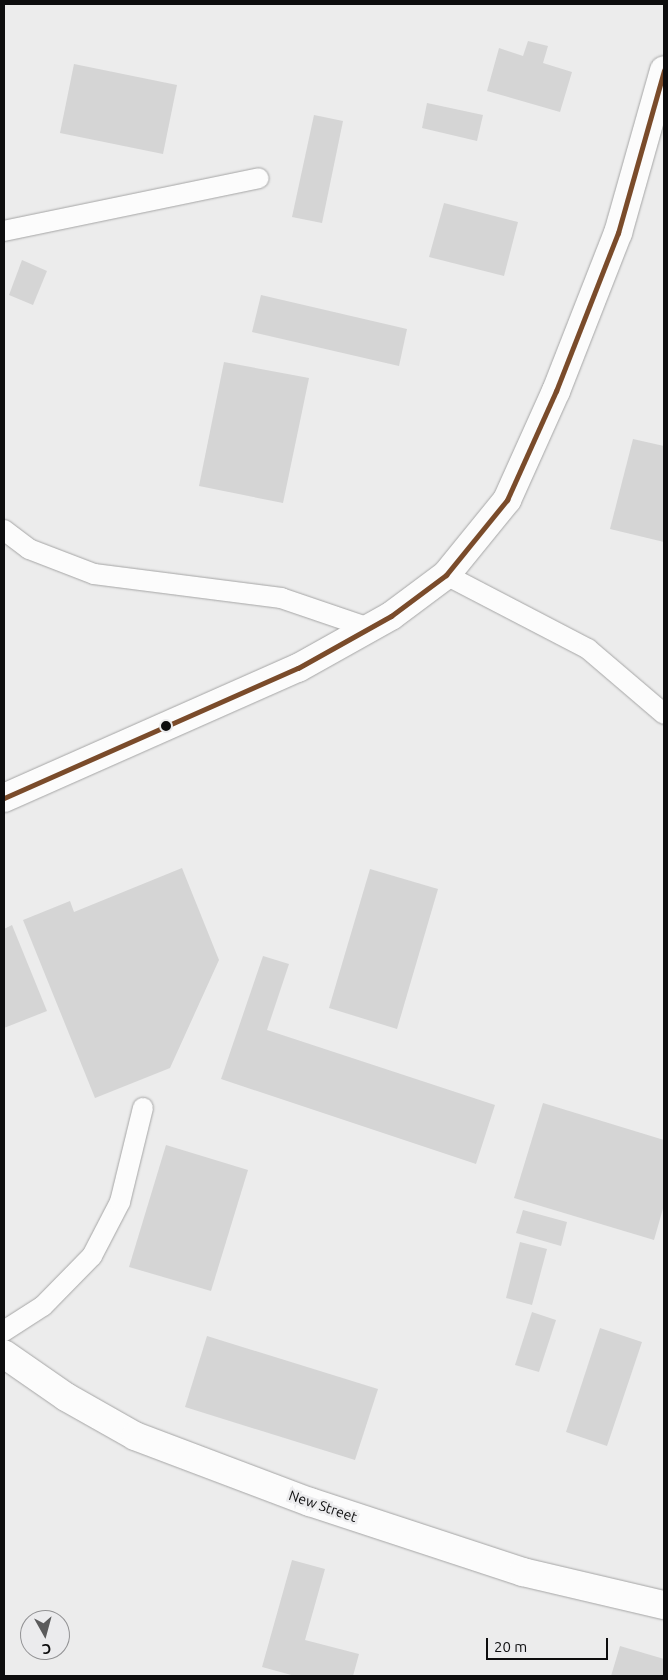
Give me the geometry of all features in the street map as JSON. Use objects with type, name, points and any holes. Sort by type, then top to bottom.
[{"type":"street","points":[[4,798],[298,668],[369,628],[446,575],[507,500],[556,391],[618,233],[664,70]]},
{"type":"street","name":"New Street","points":[[4,1354],[66,1397],[135,1436],[310,1502],[523,1572],[664,1604]]},
{"type":"lane","points":[[4,231],[259,178]]},
{"type":"lane","points":[[4,530],[29,549],[94,574],[281,598],[369,628]]},
{"type":"lane","points":[[446,575],[588,650],[664,714]]},
{"type":"lane","points":[[4,1331],[43,1306],[92,1256],[120,1202],[143,1108]]},
{"type":"building","points":[[528,41],[548,46],[543,63],[572,72],[560,112],[487,91],[499,48],[523,56]]},
{"type":"building","points":[[74,64],[177,85],[163,154],[60,133]]},
{"type":"building","points":[[427,103],[483,115],[477,141],[422,128]]},
{"type":"building","points":[[314,115],[343,121],[322,223],[292,217]]},
{"type":"building","points":[[444,203],[518,222],[504,276],[429,257]]},
{"type":"building","points":[[22,260],[47,271],[33,305],[9,295]]},
{"type":"building","points":[[261,295],[407,329],[399,366],[252,332]]},
{"type":"building","points":[[224,362],[309,378],[283,503],[199,486]]},
{"type":"building","points":[[633,439],[664,446],[664,542],[610,529]]},
{"type":"building","points":[[182,868],[219,960],[170,1068],[95,1098],[23,920],[70,901],[74,912]]},
{"type":"building","points":[[370,869],[438,889],[397,1029],[329,1008]]},
{"type":"building","points":[[12,925],[47,1011],[4,1028],[4,929]]},
{"type":"building","points":[[263,956],[289,964],[267,1030],[495,1105],[476,1164],[221,1079]]},
{"type":"building","points":[[543,1103],[664,1140],[664,1205],[654,1240],[514,1198]]},
{"type":"building","points":[[166,1145],[248,1170],[211,1291],[129,1267]]},
{"type":"building","points":[[523,1210],[567,1222],[561,1246],[516,1233]]},
{"type":"building","points":[[520,1242],[547,1249],[532,1305],[506,1298]]},
{"type":"building","points":[[532,1312],[556,1320],[539,1372],[515,1365]]},
{"type":"building","points":[[600,1328],[642,1342],[607,1446],[566,1432]]},
{"type":"building","points":[[207,1336],[378,1389],[355,1460],[185,1407]]},
{"type":"building","points":[[292,1560],[325,1569],[305,1640],[359,1654],[353,1676],[295,1676],[262,1667]]},
{"type":"building","points":[[620,1646],[664,1659],[664,1676],[611,1676]]},
{"type":"transit line","points":[[4,798],[298,668],[391,616],[446,575],[507,500],[556,391],[618,233],[664,70]]}]
